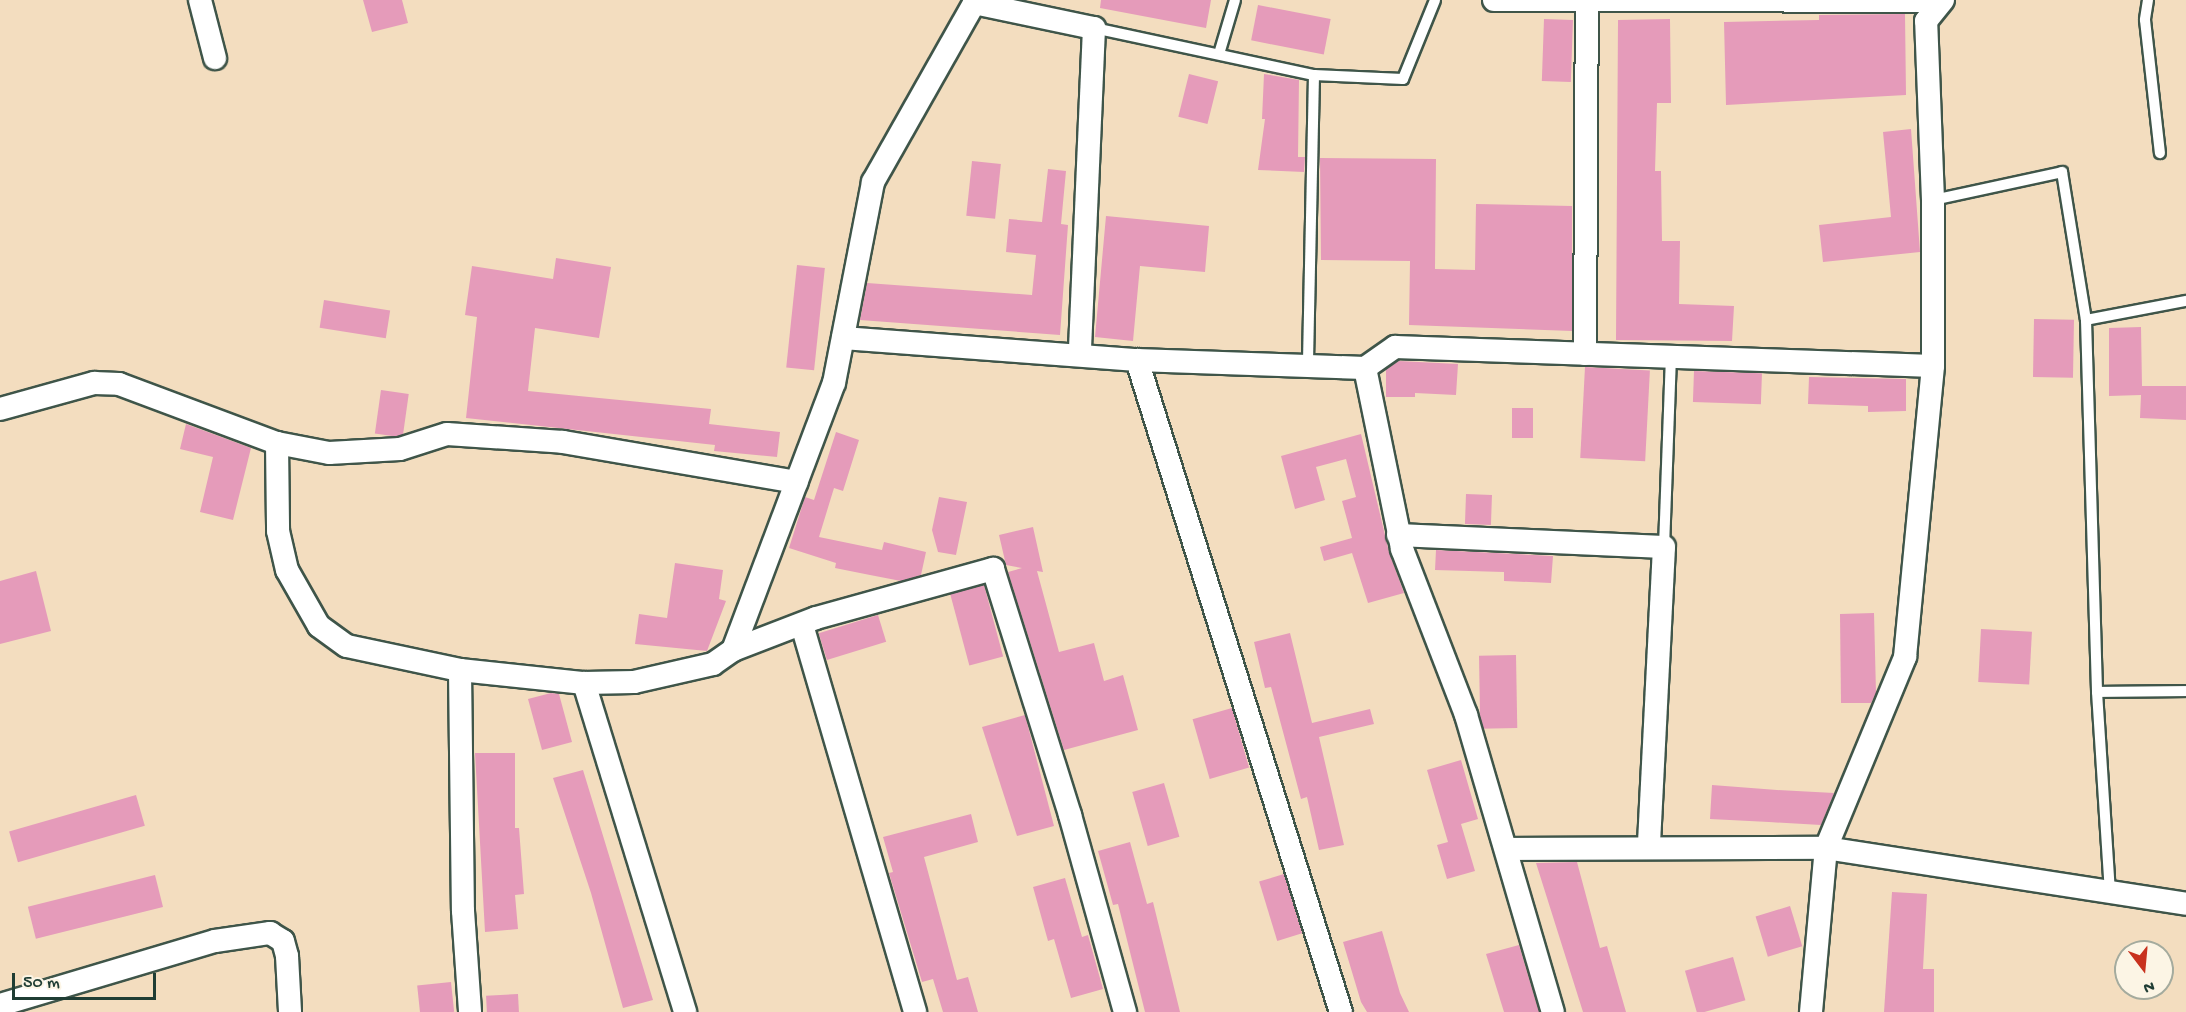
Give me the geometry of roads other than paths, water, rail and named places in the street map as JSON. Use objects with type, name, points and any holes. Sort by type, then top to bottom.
[{"type":"street","points":[[200,0],[215,58]]},
{"type":"street","points":[[1494,0],[1942,1]]},
{"type":"street","points":[[1585,354],[1587,1]]},
{"type":"street","points":[[1811,1012],[1826,848],[1905,657],[1932,366],[1932,200],[1926,21],[1942,1]]},
{"type":"street","points":[[733,650],[834,383],[873,182],[975,2],[1094,28],[1080,355]]},
{"type":"street","points":[[843,338],[1137,360],[1365,368],[1395,347],[1932,366]]},
{"type":"street","points":[[1137,360],[1341,1012]]},
{"type":"street","points":[[1365,368],[1398,536],[1466,715],[1553,1012]]},
{"type":"street","points":[[0,410],[94,383],[118,384],[277,443],[329,453],[400,449],[447,434],[551,441],[796,482]]},
{"type":"street","points":[[277,443],[278,531],[287,570],[319,626],[347,646],[459,670],[584,683],[634,682],[713,664],[733,650],[802,625],[993,568],[1070,815],[1125,1012]]},
{"type":"street","points":[[1398,536],[1664,547],[1649,847]]},
{"type":"street","points":[[802,625],[915,1012]]},
{"type":"street","points":[[459,670],[463,911],[470,1012]]},
{"type":"street","points":[[584,683],[685,1012]]},
{"type":"street","points":[[1506,849],[1826,848],[2186,904]]},
{"type":"street","points":[[0,1005],[215,941],[270,933],[283,941],[287,956],[290,1012]]},
{"type":"lane","points":[[1219,54],[1235,0]]},
{"type":"lane","points":[[1094,28],[1314,75],[1403,79],[1435,0]]},
{"type":"lane","points":[[2148,0],[2145,20],[2160,153]]},
{"type":"lane","points":[[1308,366],[1314,75]]},
{"type":"lane","points":[[1932,200],[2062,172],[2086,320],[2097,692],[2110,892]]},
{"type":"lane","points":[[2086,320],[2186,301]]},
{"type":"lane","points":[[1664,547],[1671,357]]},
{"type":"lane","points":[[2097,692],[2186,691]]}]
